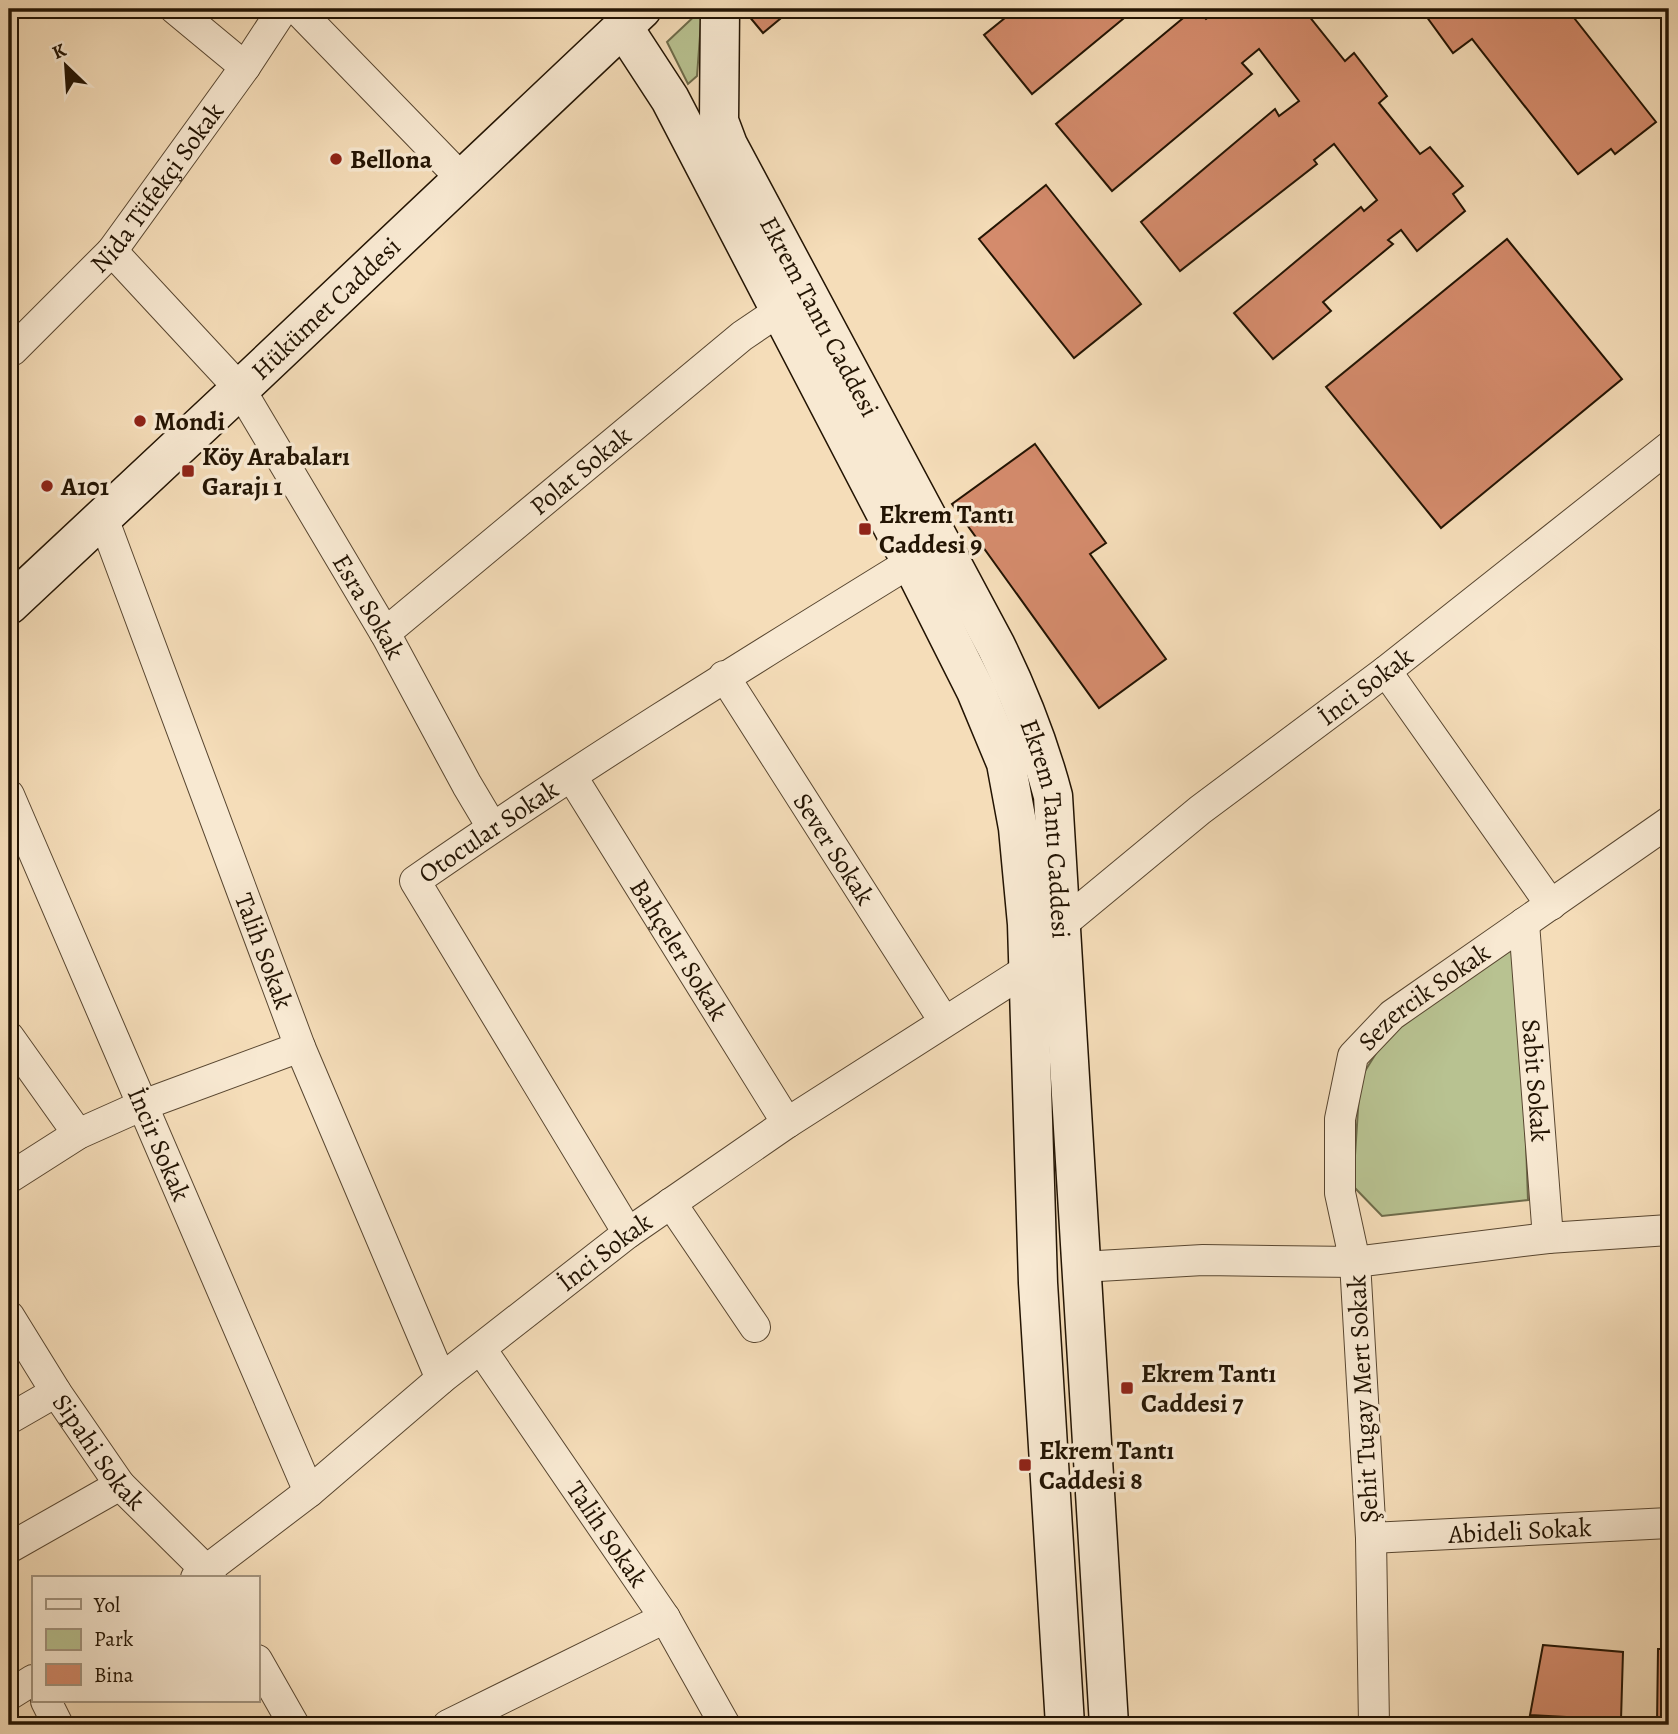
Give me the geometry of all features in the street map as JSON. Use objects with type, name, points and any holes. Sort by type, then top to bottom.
[{"type":"street","points":[[175,9],[245,67]]},
{"type":"street","name":"Nida Tüfekçi Sokak","points":[[11,348],[112,251],[245,67],[283,9]]},
{"type":"street","points":[[297,9],[461,177]]},
{"type":"street","name":"Ekrem Tantı Caddesi","points":[[720,9],[719,121],[793,303]]},
{"type":"street","name":"Hükümet Caddesi","points":[[9,605],[632,18]]},
{"type":"street","name":"Ekrem Tantı Caddesi","points":[[632,18],[670,99],[793,303],[926,554],[976,691],[1006,763],[1018,828],[1044,925],[1046,969],[1038,1283],[1066,1725]]},
{"type":"street","name":"Esra Sokak","points":[[112,251],[240,389],[385,633],[492,827]]},
{"type":"street","name":"Polat Sokak","points":[[385,633],[742,336],[793,303]]},
{"type":"street","name":"İnci Sokak","points":[[1044,925],[1387,671],[1669,447]]},
{"type":"street","name":"Talih Sokak","points":[[103,518],[300,1047],[441,1378]]},
{"type":"street","name":"Otocular Sokak","points":[[628,1233],[415,881],[492,827],[724,677],[926,554]]},
{"type":"street","points":[[1387,671],[1551,905]]},
{"type":"street","name":"Sever Sokak","points":[[724,677],[944,1021]]},
{"type":"street","name":"Bahçeler Sokak","points":[[572,777],[787,1124]]},
{"type":"street","name":"İncir Sokak","points":[[9,795],[309,1492]]},
{"type":"street","name":"Sezercik Sokak","points":[[1355,1262],[1340,1193],[1340,1119],[1353,1056],[1392,1015],[1669,822]]},
{"type":"street","name":"Sabit Sokak","points":[[1524,923],[1549,1238]]},
{"type":"street","name":"Ekrem Tantı Caddesi","points":[[1046,969],[1081,1266],[1109,1725]]},
{"type":"street","name":"İnci Sokak","points":[[204,1576],[309,1492],[441,1378],[628,1233],[944,1021],[1046,969]]},
{"type":"street","points":[[9,1037],[78,1134]]},
{"type":"street","points":[[9,1178],[78,1134],[143,1105],[300,1047]]},
{"type":"street","points":[[671,1203],[755,1327]]},
{"type":"street","name":"Şehit Tugay Mert Sokak","points":[[1374,1725],[1371,1538],[1355,1262],[1549,1238],[1669,1230]]},
{"type":"street","points":[[1081,1266],[1203,1260],[1355,1262]]},
{"type":"street","name":"Sipahi Sokak","points":[[9,1316],[56,1392],[120,1485],[204,1576]]},
{"type":"street","name":"Talih Sokak","points":[[481,1349],[665,1618],[725,1725]]},
{"type":"street","points":[[9,1419],[56,1392]]},
{"type":"street","points":[[9,1548],[120,1485]]},
{"type":"street","name":"Abideli Sokak","points":[[1371,1538],[1669,1523]]},
{"type":"street","points":[[448,1725],[665,1618]]},
{"type":"street","points":[[259,1664],[294,1725]]},
{"type":"street","points":[[9,1695],[32,1681]]},
{"type":"street","points":[[46,1702],[58,1725]]},
{"type":"green space","points":[[702,9],[697,76],[688,84],[667,42]]},
{"type":"green space","points":[[1519,944],[1528,1200],[1382,1216],[1353,1186],[1360,1079],[1395,1023]]},
{"type":"building","points":[[743,9],[792,9],[763,33]]},
{"type":"building","points":[[1016,9],[1135,9],[1032,94],[984,35]]},
{"type":"building","points":[[1194,9],[1206,19],[1219,9],[1307,9],[1305,11],[1345,61],[1354,53],[1387,96],[1379,103],[1420,154],[1430,147],[1463,186],[1453,194],[1465,211],[1417,251],[1401,230],[1388,240],[1393,244],[1323,302],[1331,311],[1273,359],[1234,313],[1361,207],[1364,211],[1377,200],[1334,144],[1314,160],[1317,164],[1180,271],[1141,222],[1275,109],[1279,116],[1299,101],[1259,49],[1242,63],[1252,74],[1112,191],[1056,124]]},
{"type":"building","points":[[1421,9],[1567,9],[1656,122],[1615,154],[1611,149],[1578,174],[1472,39],[1453,53]]},
{"type":"building","points":[[1046,185],[1141,304],[1074,358],[979,239]]},
{"type":"building","points":[[1507,239],[1622,379],[1441,528],[1326,387]]},
{"type":"building","points":[[1035,444],[1106,543],[1090,554],[1166,659],[1099,708],[952,504]]},
{"type":"building","points":[[1543,1645],[1623,1652],[1621,1720],[1530,1715]]},
{"type":"building","points":[[1658,1649],[1669,1649],[1669,1725],[1657,1724]]},
{"type":"place","name":"Bellona","points":[[336,159]]},
{"type":"place","name":"Mondi","points":[[140,421]]},
{"type":"place","name":"Köy Arabaları Garajı 1","points":[[188,471]]},
{"type":"place","name":"A101","points":[[47,486]]},
{"type":"place","name":"Ekrem Tantı Caddesi 9","points":[[865,529]]},
{"type":"place","name":"Ekrem Tantı Caddesi 7","points":[[1127,1388]]},
{"type":"place","name":"Ekrem Tantı Caddesi 8","points":[[1025,1465]]}]
